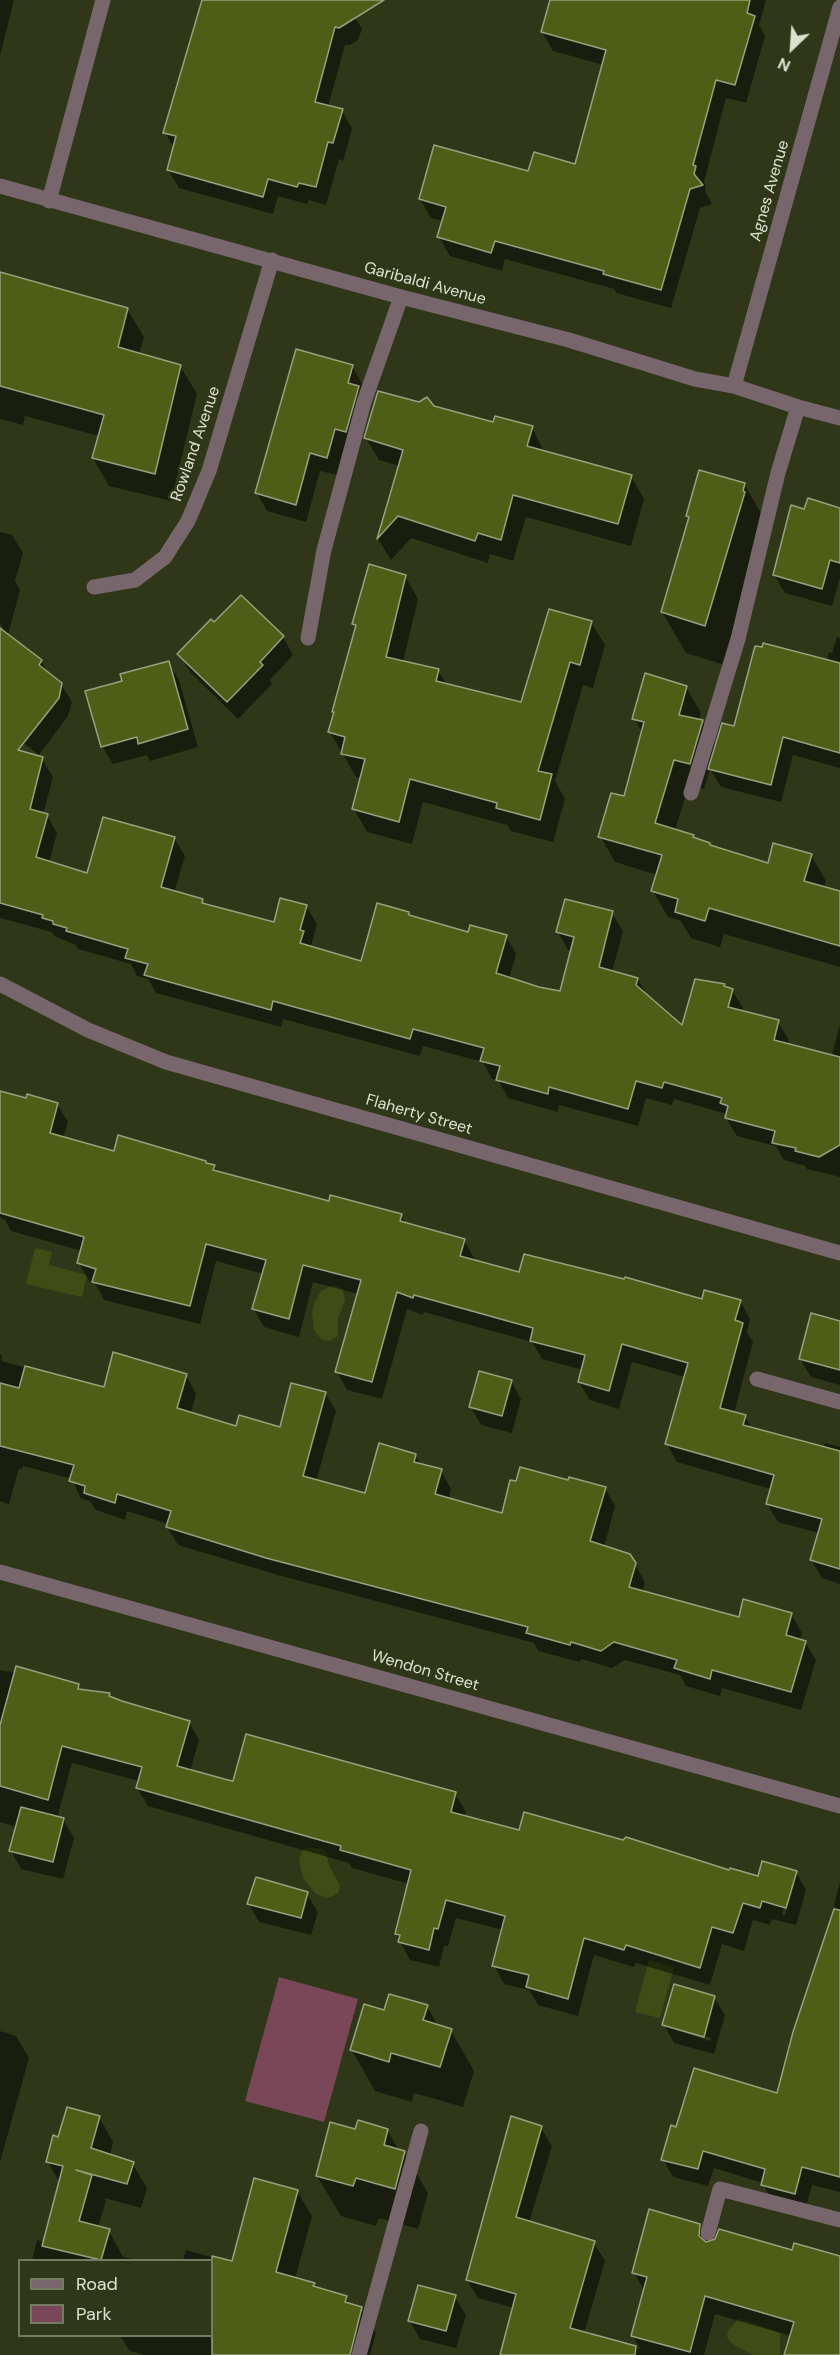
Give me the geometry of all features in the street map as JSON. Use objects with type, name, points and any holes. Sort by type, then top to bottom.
[{"type":"street","points":[[49,201],[103,0]]},
{"type":"street","name":"Agnes Avenue","points":[[734,386],[840,7]]},
{"type":"street","name":"Garibaldi Avenue","points":[[0,186],[401,297],[569,340],[694,379],[734,386],[840,418]]},
{"type":"street","name":"Rowland Avenue","points":[[94,587],[135,580],[165,557],[188,521],[209,471],[272,260]]},
{"type":"street","points":[[308,638],[324,550],[364,402],[401,297]]},
{"type":"street","points":[[691,793],[738,639],[778,473],[798,407]]},
{"type":"street","name":"Flaherty Street","points":[[0,984],[88,1030],[166,1062],[840,1253]]},
{"type":"street","points":[[757,1378],[840,1402]]},
{"type":"street","name":"Wendon Street","points":[[0,1572],[840,1806]]},
{"type":"street","points":[[359,2355],[422,2131]]},
{"type":"street","points":[[708,2234],[720,2189],[840,2220]]},
{"type":"green space","points":[[279,1977],[358,1999],[324,2122],[245,2101]]},
{"type":"shaded area","points":[[35,1248],[52,1252],[49,1265],[87,1275],[82,1297],[26,1284]]},
{"type":"shaded area","points":[[338,1286],[343,1290],[345,1301],[338,1319],[338,1336],[330,1341],[323,1340],[314,1330],[312,1312],[321,1291]]},
{"type":"shaded area","points":[[308,1847],[323,1849],[326,1853],[330,1868],[340,1885],[338,1893],[333,1896],[327,1898],[315,1893],[303,1878],[299,1859],[302,1851]]},
{"type":"shaded area","points":[[649,1960],[674,1967],[660,2018],[635,2012]]},
{"type":"shaded area","points":[[740,2318],[780,2333],[780,2355],[753,2355],[731,2343],[727,2337],[728,2330]]},
{"type":"building","points":[[202,0],[384,0],[339,28],[335,27],[315,102],[343,109],[333,143],[328,142],[316,187],[299,183],[297,187],[268,179],[263,197],[167,170],[176,136],[163,133]]},
{"type":"building","points":[[550,0],[750,0],[747,13],[755,16],[735,85],[716,80],[693,165],[696,166],[694,174],[703,185],[690,189],[661,290],[603,274],[604,271],[495,241],[491,253],[437,237],[446,207],[419,199],[434,145],[528,171],[534,152],[575,164],[606,50],[541,32]]},
{"type":"building","points":[[0,272],[128,308],[118,347],[181,365],[155,474],[92,458],[104,415],[0,386]]},
{"type":"building","points":[[296,349],[353,365],[348,383],[359,386],[346,432],[335,429],[327,458],[310,453],[296,505],[255,493]]},
{"type":"building","points":[[378,391],[419,402],[427,397],[434,406],[493,422],[495,416],[533,426],[527,446],[632,475],[618,524],[513,495],[501,540],[478,533],[475,541],[398,516],[377,539],[403,450],[364,438]]},
{"type":"building","points":[[699,470],[745,483],[743,491],[745,492],[705,626],[661,612],[689,517],[686,516]]},
{"type":"building","points":[[808,498],[840,508],[840,563],[830,560],[822,589],[773,575],[791,505],[804,509]]},
{"type":"building","points":[[369,564],[406,575],[386,657],[439,669],[436,681],[521,702],[549,609],[592,621],[580,665],[570,662],[538,771],[552,774],[540,820],[496,808],[497,803],[410,779],[399,822],[352,809],[365,759],[341,754],[345,737],[328,732],[356,625],[352,624]]},
{"type":"building","points":[[241,595],[284,636],[260,662],[263,665],[227,702],[177,654],[211,619],[214,622]]},
{"type":"building","points":[[0,628],[42,660],[39,665],[62,683],[59,698],[18,750],[43,757],[30,809],[48,814],[36,857],[87,873],[103,817],[175,837],[161,887],[203,899],[202,903],[274,922],[280,898],[307,905],[300,930],[304,931],[300,943],[361,961],[377,903],[468,932],[470,925],[507,935],[496,973],[539,987],[560,991],[574,937],[556,932],[565,899],[613,911],[599,967],[638,978],[636,985],[682,1025],[695,979],[725,984],[724,986],[733,989],[728,1007],[779,1020],[774,1040],[840,1057],[840,1145],[819,1157],[795,1151],[796,1148],[772,1143],[775,1131],[725,1118],[728,1106],[720,1103],[722,1098],[664,1082],[662,1088],[636,1081],[628,1109],[549,1087],[548,1094],[496,1080],[500,1066],[480,1061],[484,1048],[413,1029],[410,1039],[273,1001],[271,1010],[144,975],[148,964],[125,958],[128,949],[66,931],[67,928],[42,918],[43,915],[0,903]]},
{"type":"building","points":[[763,643],[840,663],[840,753],[783,737],[771,785],[708,769],[722,723],[734,726],[755,646],[762,647]]},
{"type":"building","points":[[169,661],[188,729],[138,744],[137,737],[101,747],[85,691],[122,681],[120,674]]},
{"type":"building","points":[[645,673],[687,686],[679,715],[703,720],[690,764],[674,760],[655,823],[694,835],[693,837],[710,843],[710,845],[768,863],[773,843],[812,854],[804,881],[840,891],[840,946],[709,908],[705,921],[675,912],[678,899],[651,891],[662,855],[598,837],[611,793],[624,796],[644,722],[632,719]]},
{"type":"building","points":[[0,1091],[26,1098],[27,1094],[58,1103],[50,1133],[114,1151],[118,1135],[206,1161],[206,1163],[215,1165],[213,1170],[329,1201],[330,1195],[402,1214],[400,1221],[465,1239],[460,1256],[519,1272],[524,1254],[624,1279],[625,1277],[702,1299],[704,1290],[741,1300],[735,1320],[743,1323],[720,1408],[746,1415],[743,1425],[840,1451],[840,1569],[810,1560],[822,1519],[766,1504],[774,1475],[665,1444],[688,1363],[622,1344],[609,1391],[578,1382],[585,1355],[530,1341],[533,1328],[397,1292],[372,1382],[335,1372],[361,1280],[303,1265],[289,1319],[252,1309],[266,1260],[206,1244],[190,1306],[92,1282],[96,1269],[77,1263],[84,1237],[0,1213]]},
{"type":"building","points":[[811,1313],[840,1321],[840,1370],[799,1359]]},
{"type":"building","points":[[113,1352],[187,1374],[177,1408],[236,1426],[239,1415],[280,1427],[291,1383],[326,1392],[303,1476],[365,1493],[379,1443],[416,1454],[414,1462],[442,1469],[435,1494],[502,1513],[510,1480],[516,1481],[520,1467],[606,1487],[590,1541],[630,1554],[636,1563],[629,1587],[739,1617],[743,1599],[792,1613],[786,1635],[806,1641],[791,1692],[712,1670],[710,1679],[674,1668],[677,1660],[614,1642],[601,1651],[571,1642],[570,1645],[526,1633],[528,1627],[266,1558],[166,1527],[171,1511],[117,1494],[115,1503],[84,1493],[85,1486],[69,1481],[74,1465],[0,1446],[0,1383],[19,1388],[25,1366],[104,1387]]},
{"type":"building","points":[[479,1371],[512,1380],[502,1416],[469,1407]]},
{"type":"building","points":[[16,1666],[79,1684],[78,1689],[110,1693],[109,1696],[122,1701],[190,1721],[177,1766],[228,1780],[233,1781],[246,1734],[456,1792],[451,1812],[519,1830],[524,1812],[623,1840],[626,1837],[729,1870],[730,1868],[758,1876],[762,1861],[797,1871],[786,1908],[762,1901],[760,1908],[743,1903],[733,1933],[712,1927],[700,1968],[626,1945],[624,1950],[584,1938],[568,1999],[526,1987],[529,1975],[492,1966],[505,1916],[446,1900],[438,1929],[434,1928],[429,1950],[398,1942],[400,1935],[395,1934],[411,1870],[340,1850],[341,1846],[136,1788],[142,1767],[62,1746],[48,1800],[0,1786],[0,1725]]},
{"type":"building","points":[[21,1807],[64,1818],[53,1862],[9,1851]]},
{"type":"building","points":[[256,1877],[308,1892],[301,1918],[247,1904]]},
{"type":"building","points":[[834,1909],[840,1910],[840,2177],[802,2167],[795,2194],[761,2185],[765,2169],[703,2151],[698,2169],[661,2160],[671,2125],[676,2127],[694,2068],[777,2093],[793,2032]]},
{"type":"building","points":[[674,1984],[715,1996],[704,2037],[662,2025]]},
{"type":"building","points":[[389,1994],[428,2005],[423,2020],[452,2029],[440,2067],[391,2053],[389,2062],[350,2050],[364,2004],[384,2010]]},
{"type":"building","points":[[67,2107],[100,2116],[91,2148],[134,2162],[127,2184],[76,2170],[92,2175],[79,2221],[110,2229],[101,2259],[42,2246],[63,2166],[46,2162],[53,2135],[58,2137]]},
{"type":"building","points":[[511,2116],[542,2126],[516,2217],[595,2241],[570,2328],[636,2346],[635,2355],[500,2355],[516,2294],[466,2280]]},
{"type":"building","points":[[358,2120],[388,2129],[384,2145],[405,2151],[395,2189],[356,2178],[353,2186],[316,2176],[330,2122],[355,2129]]},
{"type":"building","points":[[254,2178],[298,2190],[276,2272],[315,2283],[313,2286],[347,2296],[345,2302],[362,2307],[350,2355],[212,2355],[212,2256],[232,2261]]},
{"type":"building","points":[[649,2209],[700,2224],[699,2236],[706,2242],[715,2239],[719,2229],[792,2250],[794,2243],[840,2256],[840,2355],[784,2355],[794,2322],[705,2296],[690,2352],[631,2336],[647,2277],[632,2273]]},
{"type":"building","points":[[418,2285],[456,2295],[446,2331],[408,2321]]}]
